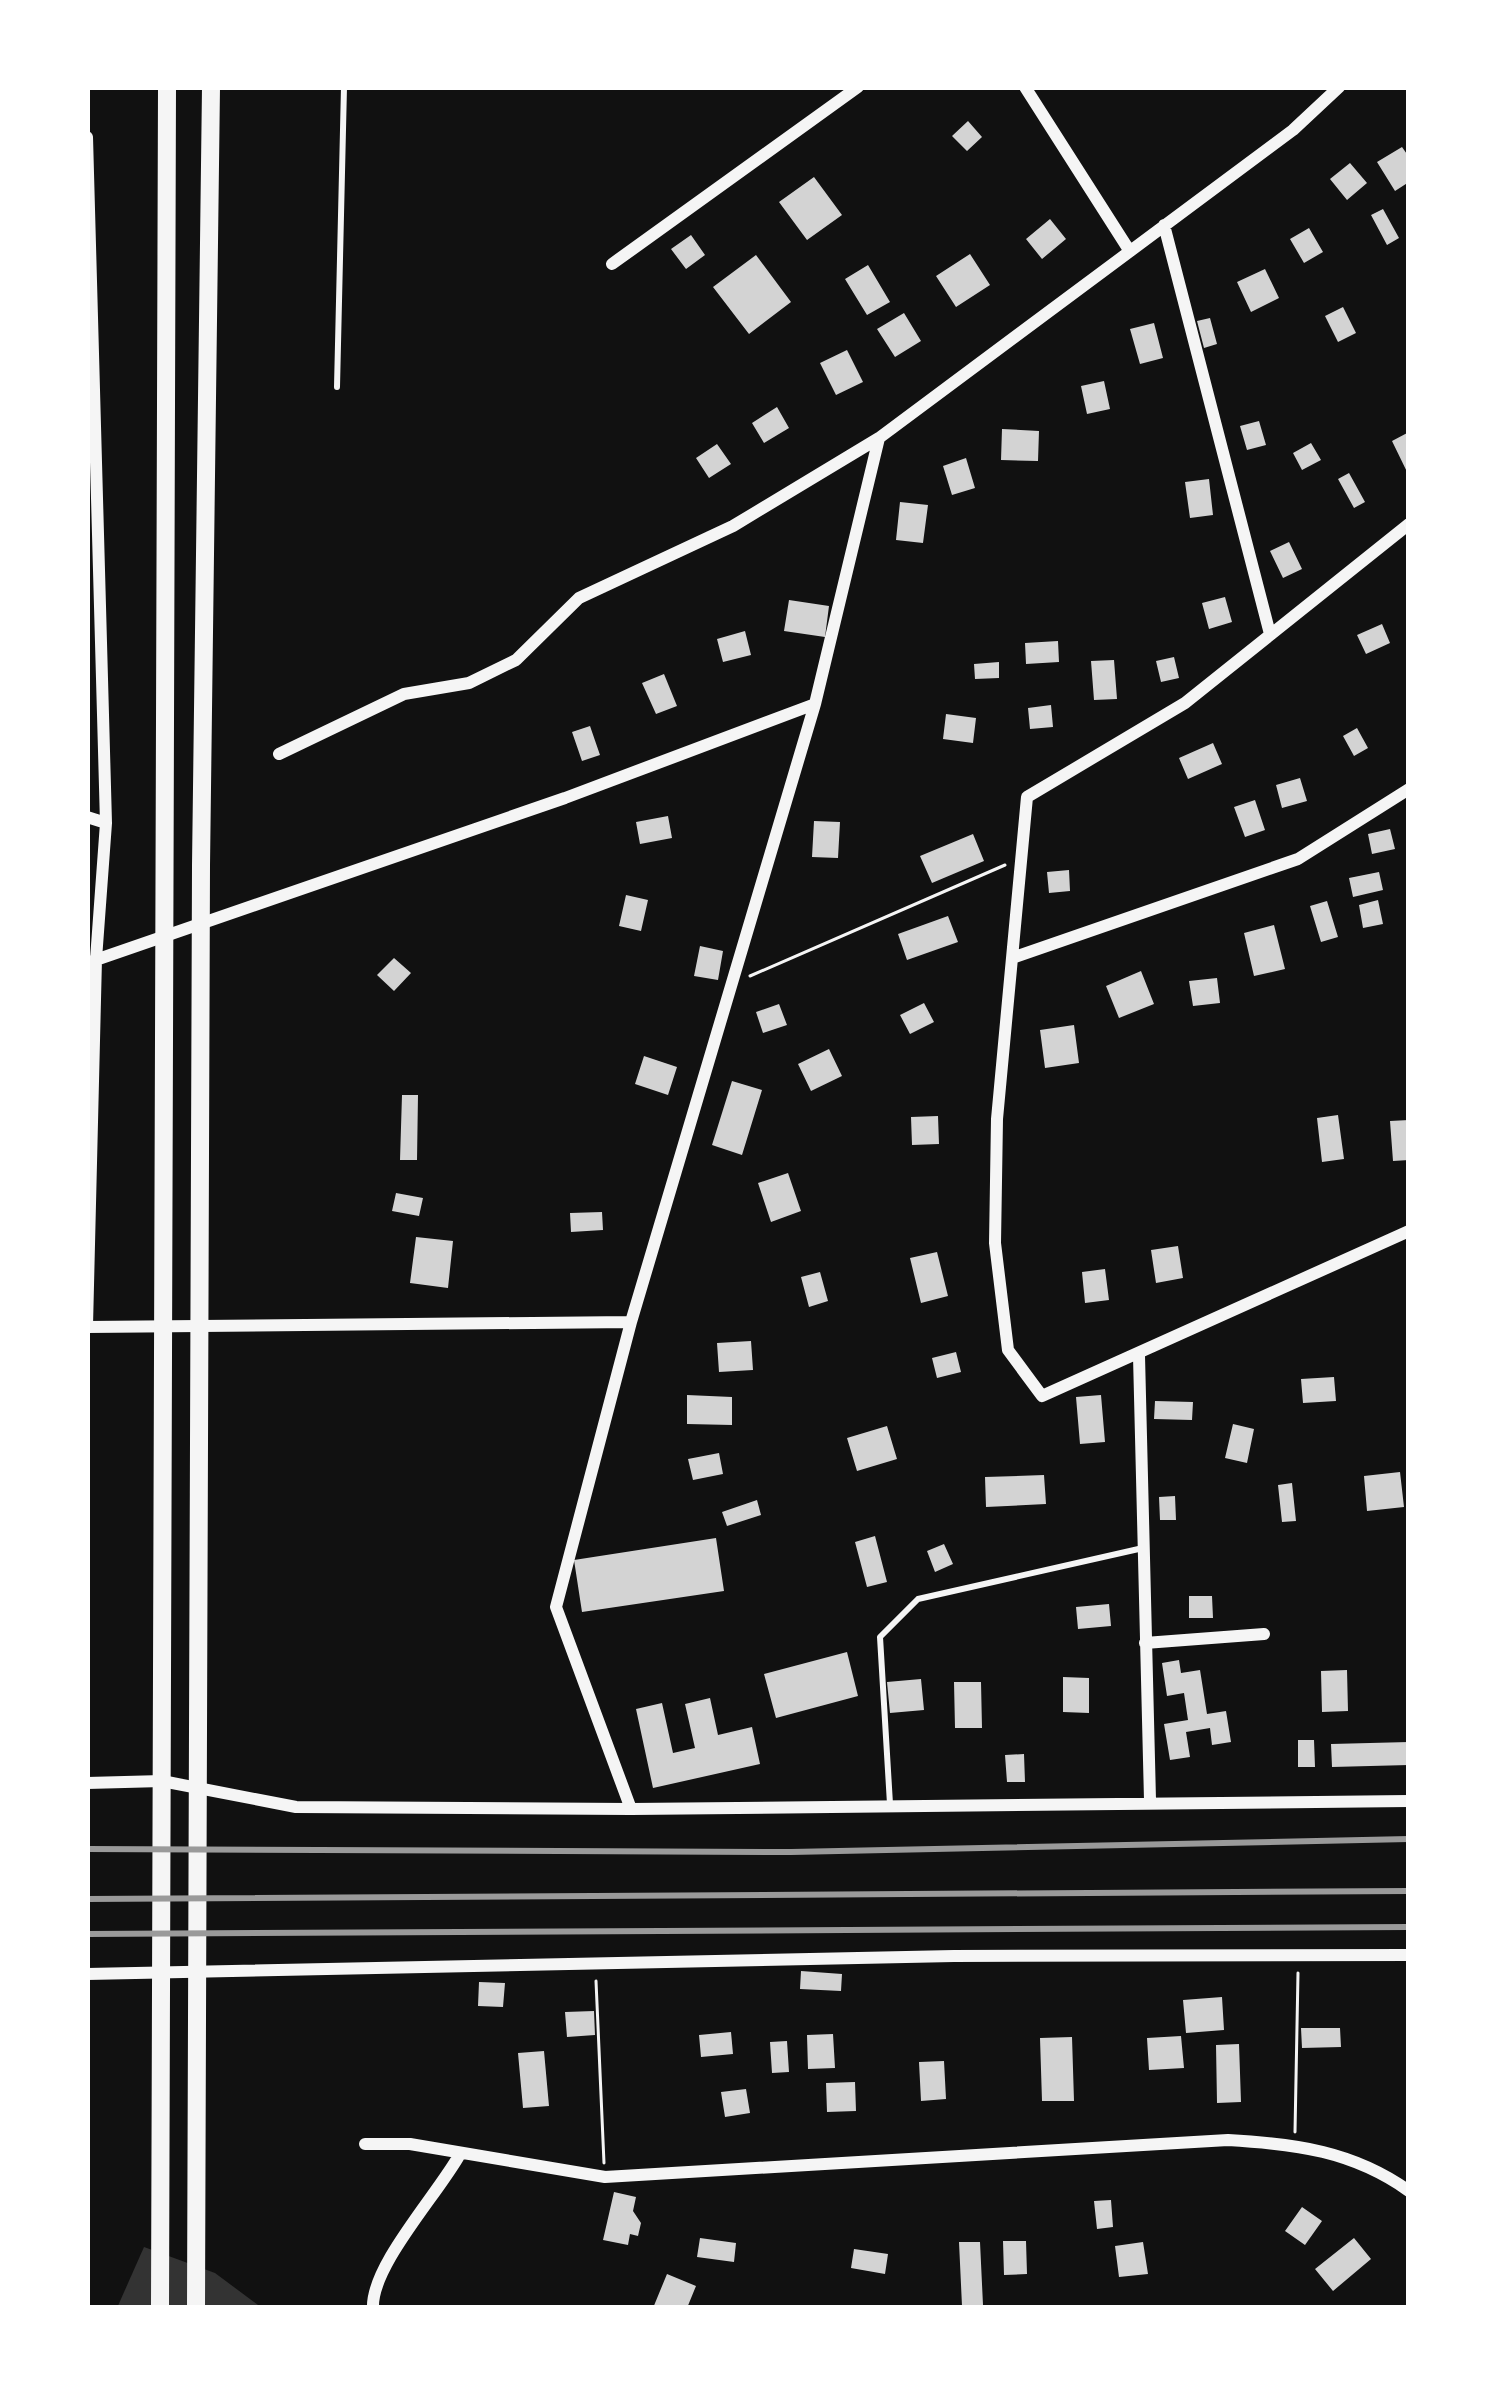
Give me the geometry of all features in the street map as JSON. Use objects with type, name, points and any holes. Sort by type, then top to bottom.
[{"type":"main road","points":[[160,2308],[167,87]]},
{"type":"main road","points":[[196,2308],[201,866],[212,87]]},
{"type":"street","points":[[612,264],[858,87]]},
{"type":"street","points":[[1025,87],[1129,250]]},
{"type":"street","points":[[279,754],[404,694],[469,682],[516,660],[578,598],[733,526],[879,438],[1293,130],[1339,87]]},
{"type":"street","points":[[87,137],[106,823],[92,961],[87,1327],[631,1322]]},
{"type":"street","points":[[1164,224],[1270,634]]},
{"type":"street","points":[[631,1809],[556,1607],[631,1322],[815,704],[879,438]]},
{"type":"street","points":[[1409,524],[1185,703],[1027,797],[997,1119],[995,1243],[1008,1350],[1042,1396],[1409,1232]]},
{"type":"street","points":[[92,961],[565,798],[815,704]]},
{"type":"street","points":[[1012,958],[1298,859],[1409,789]]},
{"type":"street","points":[[87,817],[106,823]]},
{"type":"street","points":[[1138,1357],[1150,1801]]},
{"type":"street","points":[[1145,1643],[1264,1634]]},
{"type":"street","points":[[87,1783],[162,1781],[296,1807],[631,1809],[1409,1801]]},
{"type":"street","points":[[87,1974],[596,1962],[1409,1955]]},
{"type":"street","points":[[365,2144],[410,2144],[604,2176],[1143,2143],[1295,2144],[1363,2161],[1409,2191]]},
{"type":"street","points":[[373,2308],[389,2256],[437,2196],[460,2154]]},
{"type":"lane","points":[[337,387],[344,87]]},
{"type":"lane","points":[[890,1804],[880,1637],[918,1599],[1143,1548]]},
{"type":"path","points":[[732,984],[1022,858]]},
{"type":"path","points":[[1295,2144],[1298,1954]]},
{"type":"path","points":[[596,1962],[604,2176]]},
{"type":"shaded area","points":[[144,2247],[215,2273],[262,2308],[117,2308]]},
{"type":"building","points":[[968,121],[982,137],[967,151],[952,136]]},
{"type":"building","points":[[1402,147],[1409,157],[1409,182],[1395,191],[1377,162]]},
{"type":"building","points":[[1350,163],[1367,183],[1347,200],[1330,179]]},
{"type":"building","points":[[814,177],[842,215],[807,240],[779,202]]},
{"type":"building","points":[[1383,209],[1399,238],[1387,245],[1371,215]]},
{"type":"building","points":[[1050,219],[1066,239],[1042,259],[1026,239]]},
{"type":"building","points":[[1309,228],[1323,252],[1304,263],[1290,239]]},
{"type":"building","points":[[691,235],[705,255],[686,269],[671,249]]},
{"type":"building","points":[[970,254],[990,285],[956,307],[936,276]]},
{"type":"building","points":[[756,255],[791,302],[749,334],[713,287]]},
{"type":"building","points":[[868,265],[890,302],[867,315],[845,279]]},
{"type":"building","points":[[1265,269],[1279,298],[1251,312],[1237,282]]},
{"type":"building","points":[[1343,307],[1356,333],[1338,342],[1325,316]]},
{"type":"building","points":[[904,313],[921,341],[895,357],[877,329]]},
{"type":"building","points":[[1210,318],[1217,344],[1204,348],[1197,321]]},
{"type":"building","points":[[1154,323],[1163,358],[1140,364],[1130,329]]},
{"type":"building","points":[[847,350],[863,382],[836,395],[820,363]]},
{"type":"building","points":[[1104,381],[1110,409],[1087,414],[1081,386]]},
{"type":"building","points":[[777,407],[789,428],[764,443],[752,423]]},
{"type":"building","points":[[1259,421],[1266,445],[1247,450],[1240,426]]},
{"type":"building","points":[[1002,429],[1039,431],[1038,461],[1001,460]]},
{"type":"building","points":[[1409,432],[1409,476],[1392,441]]},
{"type":"building","points":[[1311,443],[1321,460],[1302,470],[1293,453]]},
{"type":"building","points":[[717,444],[731,464],[709,478],[696,458]]},
{"type":"building","points":[[966,458],[975,488],[952,495],[943,466]]},
{"type":"building","points":[[1349,473],[1365,502],[1354,508],[1338,479]]},
{"type":"building","points":[[1209,479],[1213,515],[1190,518],[1185,482]]},
{"type":"building","points":[[900,502],[928,505],[923,543],[896,540]]},
{"type":"building","points":[[1289,542],[1302,569],[1283,578],[1270,551]]},
{"type":"building","points":[[1225,597],[1232,622],[1209,629],[1202,603]]},
{"type":"building","points":[[789,600],[829,606],[825,637],[784,631]]},
{"type":"building","points":[[1382,624],[1390,643],[1366,654],[1357,635]]},
{"type":"building","points":[[745,631],[751,655],[723,662],[717,639]]},
{"type":"building","points":[[1058,641],[1059,662],[1026,664],[1025,643]]},
{"type":"building","points":[[1174,657],[1179,678],[1161,682],[1156,661]]},
{"type":"building","points":[[1114,660],[1117,699],[1094,700],[1091,661]]},
{"type":"building","points":[[999,662],[999,678],[975,679],[974,664]]},
{"type":"building","points":[[664,674],[677,706],[656,714],[642,683]]},
{"type":"building","points":[[1051,705],[1053,727],[1030,729],[1028,708]]},
{"type":"building","points":[[946,714],[976,718],[973,743],[943,739]]},
{"type":"building","points":[[590,726],[600,755],[582,761],[572,732]]},
{"type":"building","points":[[1357,728],[1368,748],[1354,756],[1343,736]]},
{"type":"building","points":[[1213,743],[1222,764],[1188,779],[1179,758]]},
{"type":"building","points":[[1300,778],[1307,801],[1282,808],[1276,785]]},
{"type":"building","points":[[1255,800],[1265,830],[1245,837],[1234,807]]},
{"type":"building","points":[[668,816],[672,838],[640,844],[636,822]]},
{"type":"building","points":[[814,821],[840,822],[838,858],[812,857]]},
{"type":"building","points":[[1390,829],[1395,849],[1372,854],[1368,834]]},
{"type":"building","points":[[973,834],[984,861],[932,883],[920,856]]},
{"type":"building","points":[[1069,870],[1070,891],[1049,893],[1047,872]]},
{"type":"building","points":[[1379,872],[1383,890],[1353,897],[1349,878]]},
{"type":"building","points":[[626,895],[648,900],[641,931],[619,926]]},
{"type":"building","points":[[1378,900],[1383,924],[1363,928],[1359,905]]},
{"type":"building","points":[[1327,901],[1338,937],[1321,942],[1310,906]]},
{"type":"building","points":[[948,916],[958,942],[907,960],[898,934]]},
{"type":"building","points":[[1274,925],[1285,969],[1254,976],[1244,933]]},
{"type":"building","points":[[700,946],[723,951],[718,980],[694,976]]},
{"type":"building","points":[[394,958],[411,973],[394,991],[377,975]]},
{"type":"building","points":[[1141,971],[1154,1004],[1119,1018],[1106,986]]},
{"type":"building","points":[[1217,978],[1220,1003],[1193,1006],[1189,981]]},
{"type":"building","points":[[924,1003],[934,1022],[910,1034],[900,1015]]},
{"type":"building","points":[[779,1004],[787,1025],[763,1033],[756,1012]]},
{"type":"building","points":[[1074,1025],[1079,1063],[1045,1068],[1040,1030]]},
{"type":"building","points":[[829,1049],[842,1076],[811,1091],[798,1064]]},
{"type":"building","points":[[644,1056],[677,1067],[668,1095],[635,1084]]},
{"type":"building","points":[[732,1081],[762,1090],[742,1155],[712,1145]]},
{"type":"building","points":[[402,1095],[418,1095],[417,1160],[400,1160]]},
{"type":"building","points":[[1338,1115],[1344,1159],[1322,1162],[1317,1118]]},
{"type":"building","points":[[938,1116],[939,1144],[912,1145],[911,1117]]},
{"type":"building","points":[[1409,1120],[1409,1160],[1393,1161],[1390,1121]]},
{"type":"building","points":[[788,1173],[801,1211],[771,1222],[758,1183]]},
{"type":"building","points":[[396,1193],[423,1198],[419,1216],[392,1211]]},
{"type":"building","points":[[602,1212],[603,1230],[571,1232],[570,1213]]},
{"type":"building","points":[[416,1237],[453,1241],[448,1288],[410,1283]]},
{"type":"building","points":[[1178,1246],[1183,1278],[1156,1283],[1151,1250]]},
{"type":"building","points":[[937,1252],[948,1296],[921,1303],[910,1258]]},
{"type":"building","points":[[1105,1269],[1109,1300],[1085,1303],[1082,1272]]},
{"type":"building","points":[[820,1272],[828,1301],[809,1307],[801,1277]]},
{"type":"building","points":[[751,1341],[753,1370],[719,1372],[717,1343]]},
{"type":"building","points":[[956,1352],[961,1372],[937,1378],[932,1358]]},
{"type":"building","points":[[1334,1377],[1336,1401],[1303,1403],[1301,1379]]},
{"type":"building","points":[[687,1395],[732,1397],[732,1425],[687,1424]]},
{"type":"building","points":[[1101,1395],[1105,1442],[1080,1444],[1076,1397]]},
{"type":"building","points":[[1155,1401],[1193,1402],[1192,1420],[1154,1419]]},
{"type":"building","points":[[1233,1424],[1254,1429],[1247,1463],[1225,1458]]},
{"type":"building","points":[[887,1426],[897,1459],[857,1471],[847,1438]]},
{"type":"building","points":[[719,1453],[723,1474],[693,1480],[688,1459]]},
{"type":"building","points":[[1400,1472],[1404,1507],[1367,1511],[1364,1476]]},
{"type":"building","points":[[1044,1475],[1046,1504],[986,1507],[985,1477]]},
{"type":"building","points":[[1292,1483],[1296,1521],[1282,1522],[1278,1485]]},
{"type":"building","points":[[1175,1496],[1176,1520],[1160,1520],[1159,1497]]},
{"type":"building","points":[[757,1500],[761,1515],[727,1526],[722,1512]]},
{"type":"building","points":[[875,1536],[887,1582],[867,1587],[855,1542]]},
{"type":"building","points":[[716,1538],[724,1591],[582,1612],[574,1560]]},
{"type":"building","points":[[944,1544],[953,1564],[935,1572],[927,1551]]},
{"type":"building","points":[[1189,1596],[1212,1596],[1213,1618],[1189,1618]]},
{"type":"building","points":[[1109,1604],[1111,1626],[1078,1629],[1076,1607]]},
{"type":"building","points":[[847,1652],[858,1696],[776,1718],[764,1674]]},
{"type":"building","points":[[1179,1660],[1181,1673],[1200,1670],[1207,1714],[1226,1711],[1231,1742],[1212,1745],[1210,1728],[1186,1732],[1190,1757],[1170,1760],[1164,1724],[1188,1720],[1184,1693],[1167,1696],[1162,1663]]},
{"type":"building","points":[[1347,1670],[1348,1711],[1322,1712],[1321,1671]]},
{"type":"building","points":[[1063,1677],[1089,1678],[1089,1713],[1063,1712]]},
{"type":"building","points":[[921,1679],[924,1710],[890,1713],[887,1682]]},
{"type":"building","points":[[954,1682],[981,1682],[982,1728],[955,1728]]},
{"type":"building","points":[[710,1698],[718,1735],[752,1727],[760,1764],[653,1788],[636,1709],[662,1703],[673,1753],[695,1748],[685,1704]]},
{"type":"building","points":[[1298,1740],[1314,1740],[1315,1767],[1298,1767]]},
{"type":"building","points":[[1409,1742],[1409,1765],[1332,1767],[1331,1744]]},
{"type":"building","points":[[1024,1754],[1025,1782],[1007,1782],[1005,1755]]},
{"type":"building","points":[[801,1971],[842,1974],[841,1991],[800,1989]]},
{"type":"building","points":[[479,1982],[505,1983],[503,2007],[478,2006]]},
{"type":"building","points":[[1222,1997],[1224,2030],[1186,2033],[1183,2000]]},
{"type":"building","points":[[594,2011],[595,2035],[567,2037],[565,2012]]},
{"type":"building","points":[[1301,2028],[1340,2028],[1341,2047],[1302,2048]]},
{"type":"building","points":[[731,2032],[733,2054],[701,2057],[699,2035]]},
{"type":"building","points":[[833,2034],[835,2068],[808,2069],[807,2035]]},
{"type":"building","points":[[1181,2036],[1184,2068],[1149,2070],[1147,2038]]},
{"type":"building","points":[[1072,2037],[1074,2101],[1042,2101],[1040,2038]]},
{"type":"building","points":[[787,2041],[789,2072],[772,2073],[770,2042]]},
{"type":"building","points":[[1239,2044],[1241,2102],[1217,2103],[1216,2045]]},
{"type":"building","points":[[544,2051],[549,2106],[523,2108],[518,2053]]},
{"type":"building","points":[[944,2061],[946,2099],[921,2101],[919,2062]]},
{"type":"building","points":[[855,2082],[856,2111],[827,2112],[826,2083]]},
{"type":"building","points":[[746,2089],[750,2113],[725,2117],[721,2092]]},
{"type":"building","points":[[614,2192],[636,2197],[633,2211],[641,2223],[638,2236],[630,2234],[628,2245],[603,2240]]},
{"type":"building","points":[[1111,2200],[1113,2227],[1097,2229],[1094,2201]]},
{"type":"building","points":[[1302,2207],[1322,2221],[1305,2245],[1285,2231]]},
{"type":"building","points":[[700,2238],[736,2243],[734,2262],[697,2257]]},
{"type":"building","points":[[1354,2238],[1371,2259],[1333,2291],[1315,2269]]},
{"type":"building","points":[[1003,2241],[1026,2241],[1027,2274],[1004,2275]]},
{"type":"building","points":[[959,2242],[980,2242],[983,2305],[962,2306]]},
{"type":"building","points":[[1143,2242],[1148,2274],[1119,2277],[1115,2246]]},
{"type":"building","points":[[854,2249],[888,2254],[885,2274],[851,2268]]},
{"type":"building","points":[[667,2274],[696,2286],[687,2308],[653,2308]]},
{"type":"railway","points":[[87,1849],[791,1852],[1409,1839]]},
{"type":"railway","points":[[87,1899],[1409,1891]]},
{"type":"railway","points":[[87,1934],[1409,1927]]}]
